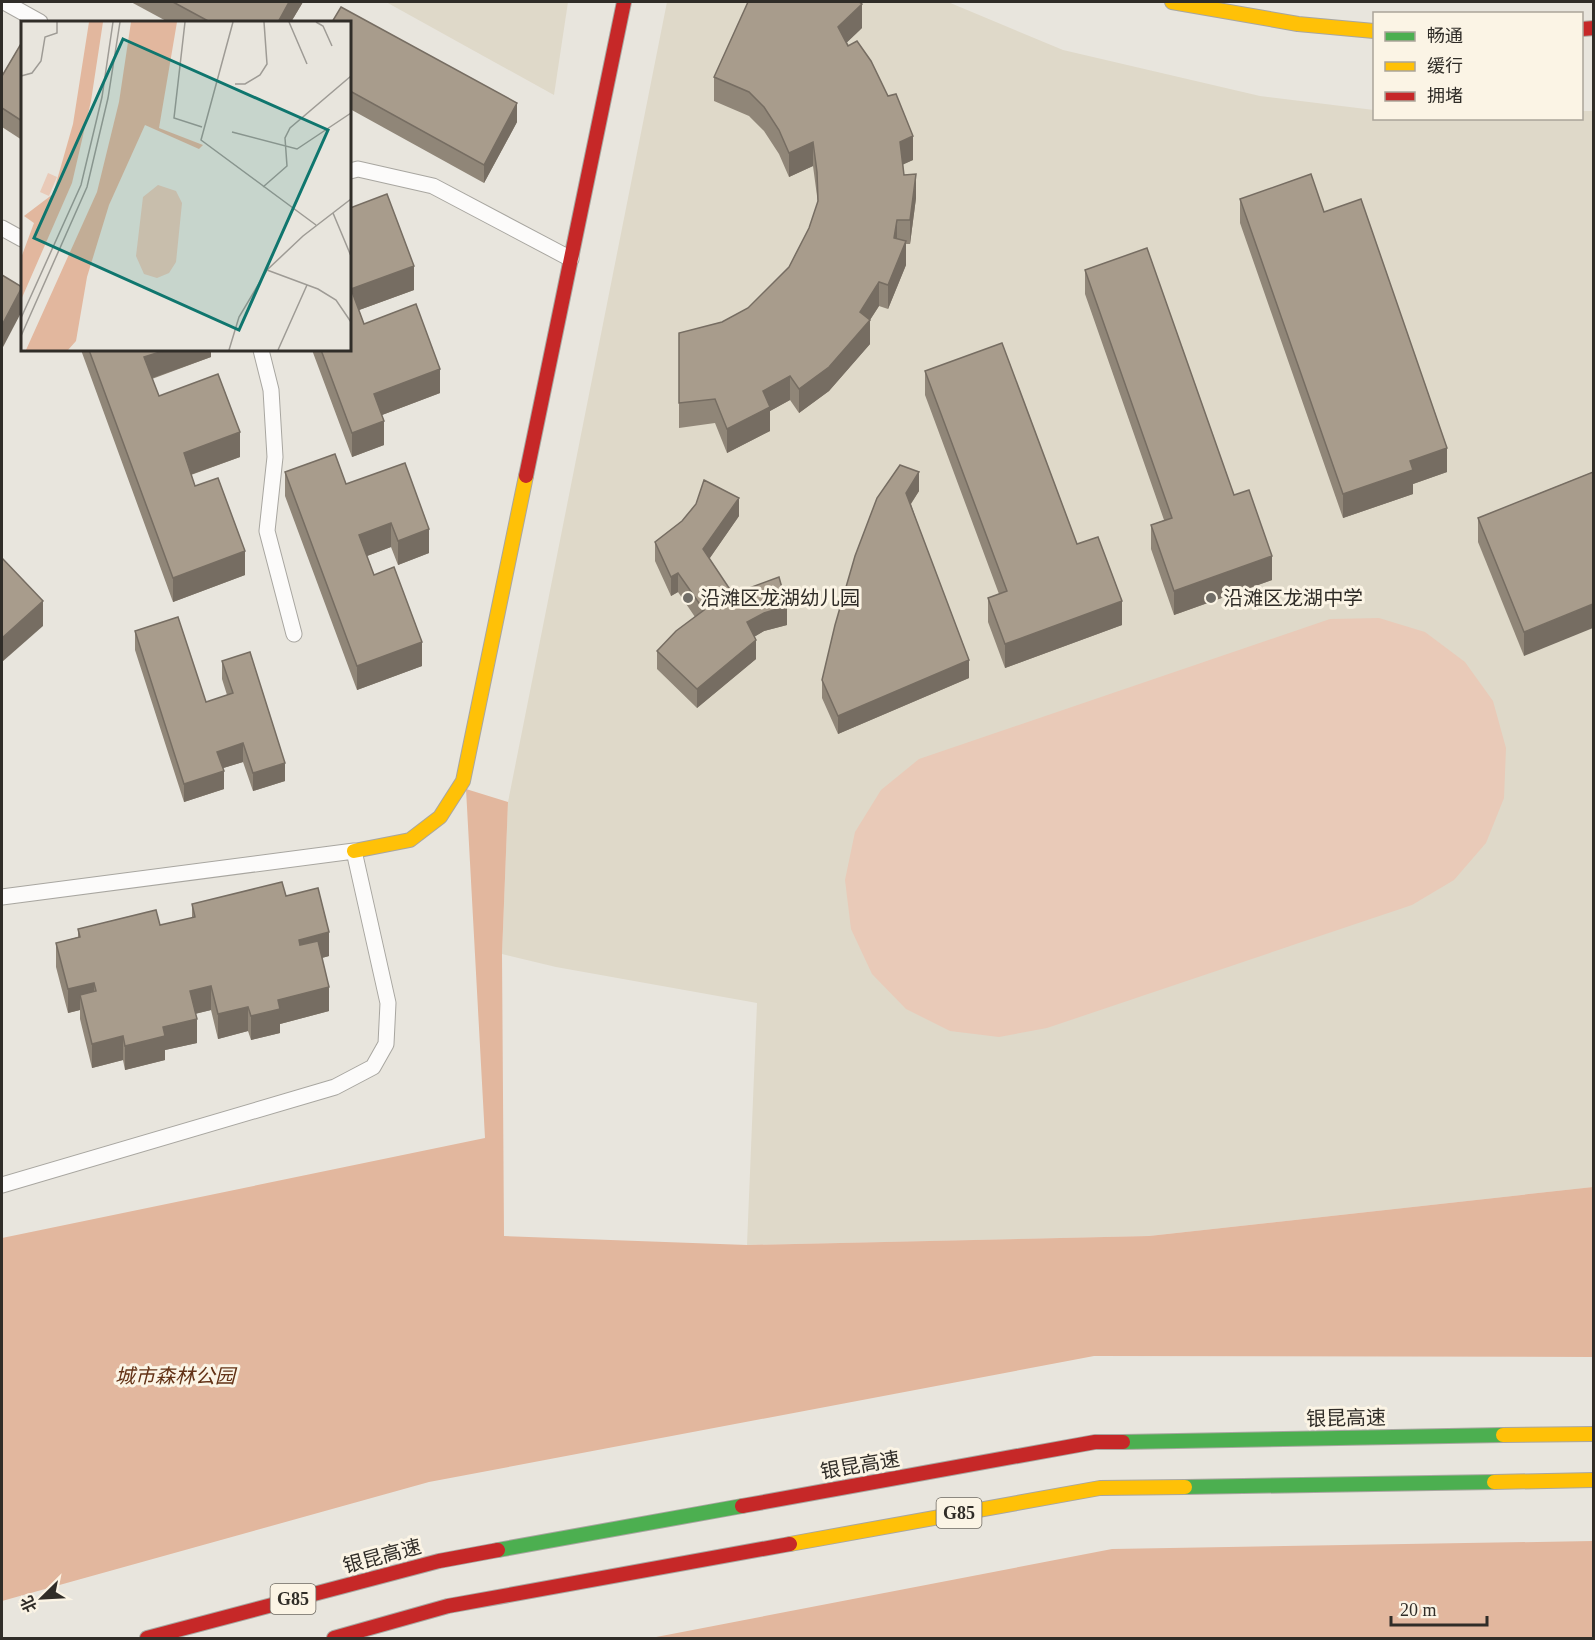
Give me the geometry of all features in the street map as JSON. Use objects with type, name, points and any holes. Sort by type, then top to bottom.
[{"type":"main road","points":[[354,851],[410,840],[440,817],[463,781],[624,2]]},
{"type":"main road","points":[[1172,2],[1226,13],[1339,30],[1373,32]]},
{"type":"main road","name":"银昆高速","points":[[147,1638],[439,1561],[1095,1442],[1593,1434]]},
{"type":"main road","name":"G85","points":[[334,1638],[448,1606],[1100,1488],[1593,1480]]},
{"type":"lane","points":[[4,2],[38,21]]},
{"type":"lane","points":[[351,171],[358,169],[433,186],[571,259]]},
{"type":"lane","points":[[2,228],[21,238]]},
{"type":"lane","points":[[261,351],[271,390],[275,457],[267,531],[294,634]]},
{"type":"lane","points":[[2,897],[354,851],[388,1003],[386,1044],[373,1067],[335,1087],[2,1185]]},
{"type":"shaded area","points":[[386,2],[568,2],[554,95]]},
{"type":"shaded area","name":"沿滩区龙湖中学","points":[[667,2],[948,2],[1063,50],[1260,96],[1373,110],[1373,120],[1583,120],[1583,111],[1593,111],[1593,1187],[1149,1236],[747,1245],[757,1003],[556,967],[502,954],[508,802]]},
{"type":"shaded area","points":[[1379,618],[1425,632],[1465,662],[1493,701],[1506,748],[1504,798],[1486,843],[1454,880],[1412,905],[1047,1028],[999,1037],[950,1031],[906,1009],[872,974],[851,929],[845,880],[855,832],[881,790],[919,759],[1330,619]]},
{"type":"green space","name":"城市森林公园","points":[[466,789],[508,802],[502,954],[504,1236],[747,1245],[1149,1236],[1593,1187],[1593,1357],[1094,1356],[429,1482],[2,1601],[2,1238],[485,1138]]},
{"type":"green space","points":[[1593,1541],[1593,1638],[651,1638],[1112,1549]]},
{"type":"building","points":[[173,2],[289,2],[279,21],[208,21]]},
{"type":"building","points":[[748,2],[859,2],[862,4],[838,27],[848,46],[857,41],[871,61],[888,96],[896,94],[913,136],[900,142],[904,175],[916,174],[910,220],[897,220],[894,238],[906,241],[888,285],[879,282],[860,312],[870,320],[829,367],[799,389],[790,376],[763,391],[770,407],[727,429],[715,399],[679,403],[679,333],[722,322],[748,308],[789,267],[809,228],[818,201],[813,142],[789,153],[779,130],[764,107],[749,92],[714,77]]},
{"type":"building","points":[[341,7],[517,103],[484,165],[351,92],[351,21],[333,21]]},
{"type":"building","points":[[21,44],[21,120],[2,108],[2,76]]},
{"type":"building","points":[[1311,174],[1324,212],[1361,199],[1447,448],[1410,461],[1413,470],[1343,494],[1240,199]]},
{"type":"building","points":[[387,194],[414,266],[351,289],[351,208]]},
{"type":"building","points":[[1147,248],[1234,495],[1249,490],[1272,556],[1174,591],[1151,525],[1172,518],[1085,270]]},
{"type":"building","points":[[2,275],[21,286],[21,289],[2,325]]},
{"type":"building","points":[[351,289],[364,324],[416,304],[440,369],[374,394],[384,421],[352,433],[321,351],[351,351]]},
{"type":"building","points":[[1002,343],[1077,544],[1098,537],[1122,601],[1005,644],[988,598],[1007,591],[925,371]]},
{"type":"building","points":[[89,351],[163,351],[144,357],[159,396],[218,374],[240,432],[184,453],[195,486],[218,478],[245,551],[173,578]]},
{"type":"building","points":[[335,454],[346,484],[405,463],[429,529],[398,541],[391,523],[359,535],[374,575],[394,567],[422,642],[357,666],[285,472]]},
{"type":"building","points":[[900,465],[919,472],[906,493],[969,660],[838,716],[822,680],[835,625],[855,556],[877,498]]},
{"type":"building","points":[[1593,472],[1593,604],[1524,632],[1478,518]]},
{"type":"building","points":[[704,480],[739,498],[703,549],[733,594],[779,577],[787,606],[764,613],[747,622],[756,640],[697,689],[657,651],[676,631],[704,610],[678,573],[671,577],[655,542],[682,521],[696,504]]},
{"type":"building","points":[[2,558],[43,601],[2,638]]},
{"type":"building","points":[[178,617],[206,702],[233,693],[222,661],[250,652],[285,763],[253,773],[243,743],[217,752],[224,771],[184,784],[135,631]]},
{"type":"building","points":[[282,882],[286,896],[318,888],[329,932],[299,940],[300,945],[318,941],[329,987],[278,1000],[280,1009],[251,1016],[248,1007],[218,1014],[211,986],[190,991],[197,1019],[163,1027],[165,1036],[125,1046],[123,1036],[92,1044],[80,995],[96,991],[94,983],[68,989],[56,943],[80,937],[78,929],[156,910],[160,925],[195,917],[192,904]]},
{"type":"traffic: fast","points":[[1123,1442],[1503,1435]]},
{"type":"traffic: fast","points":[[1185,1487],[1494,1482]]},
{"type":"traffic: fast","points":[[498,1550],[742,1506]]},
{"type":"traffic: slow","points":[[1172,2],[1298,24],[1373,31]]},
{"type":"traffic: slow","points":[[354,851],[410,840],[440,817],[463,781],[526,476]]},
{"type":"traffic: slow","points":[[1503,1435],[1594,1434]]},
{"type":"traffic: slow","points":[[1494,1482],[1594,1480]]},
{"type":"traffic: slow","points":[[790,1544],[1100,1488],[1185,1487]]},
{"type":"traffic: jam","points":[[526,476],[624,2]]},
{"type":"traffic: jam","points":[[1583,29],[1594,28]]},
{"type":"traffic: jam","points":[[742,1506],[1095,1442],[1123,1442]]},
{"type":"traffic: jam","points":[[334,1638],[448,1606],[790,1544]]},
{"type":"traffic: jam","points":[[147,1638],[439,1561],[498,1550]]},
{"type":"place","name":"沿滩区龙湖幼儿园","points":[[688,598]]},
{"type":"place","name":"沿滩区龙湖中学","points":[[1211,598]]}]
